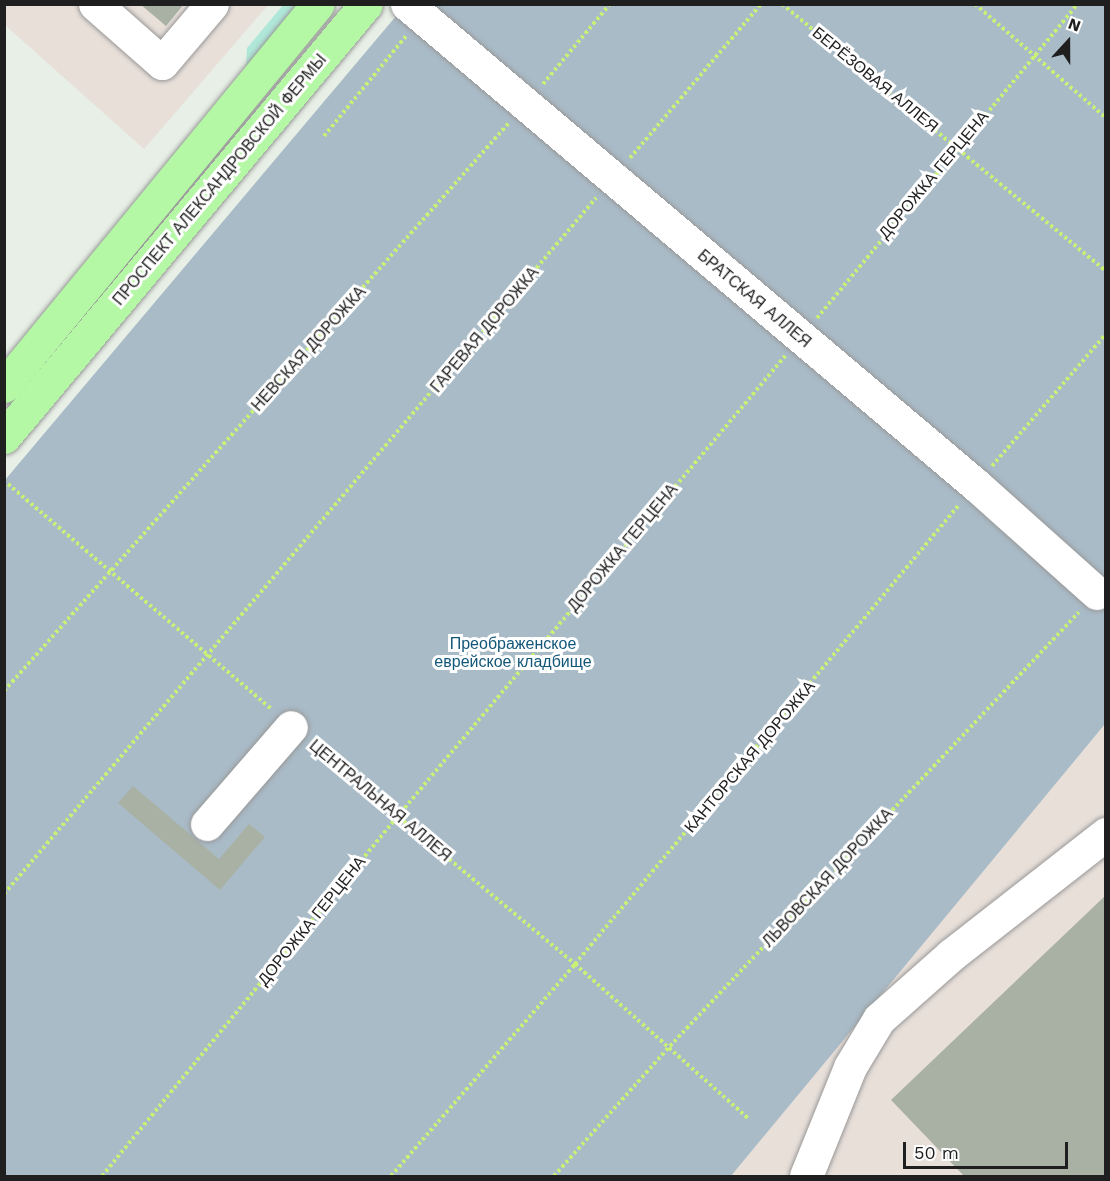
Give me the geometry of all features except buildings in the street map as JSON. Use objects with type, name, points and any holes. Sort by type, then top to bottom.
[{"type":"main road","name":"ПРОСПЕКТ АЛЕКСАНДРОВСКОЙ ФЕРМЫ","points":[[4,386],[318,4]]},
{"type":"main road","name":"ПРОСПЕКТ АЛЕКСАНДРОВСКОЙ ФЕРМЫ","points":[[4,437],[366,4]]},
{"type":"lane","points":[[94,4],[162,63],[212,4]]},
{"type":"lane","name":"БРАТСКАЯ АЛЛЕЯ","points":[[418,8],[524,106],[976,485],[1097,593]]},
{"type":"lane","points":[[207,824],[291,727]]},
{"type":"lane","points":[[806,1176],[850,1067],[879,1019],[951,956],[1106,834]]},
{"type":"path","name":"НЕВСКАЯ ДОРОЖКА","points":[[4,691],[524,106],[610,4]]},
{"type":"path","name":"ГАРЕВАЯ ДОРОЖКА","points":[[4,894],[210,657],[761,4]]},
{"type":"path","name":"БЕРЁЗОВАЯ АЛЛЕЯ","points":[[782,4],[1106,271]]},
{"type":"path","points":[[975,4],[1106,118]]},
{"type":"path","name":"ДОРОЖКА ГЕРЦЕНА","points":[[102,1176],[397,817],[1078,4]]},
{"type":"path","points":[[324,136],[418,8]]},
{"type":"path","name":"КАНТОРСКАЯ ДОРОЖКА","points":[[391,1176],[575,964],[976,485],[1106,334]]},
{"type":"path","name":"ЦЕНТРАЛЬНАЯ АЛЛЕЯ","points":[[8,484],[397,817],[575,964],[670,1046],[750,1120]]},
{"type":"path","name":"ЛЬВОВСКАЯ ДОРОЖКА","points":[[554,1176],[670,1046],[1097,593]]},
{"type":"shaded area","points":[[5,5],[268,5],[144,149],[5,25]]},
{"type":"shaded area","points":[[283,5],[299,5],[246,69],[247,48]]},
{"type":"shaded area","points":[[1105,724],[1105,1176],[731,1176],[962,894]]},
{"type":"green space","name":"Преображенское еврейское кладбище","points":[[410,4],[1105,5],[1105,724],[731,1176],[5,1176],[5,480],[402,9]]}]
